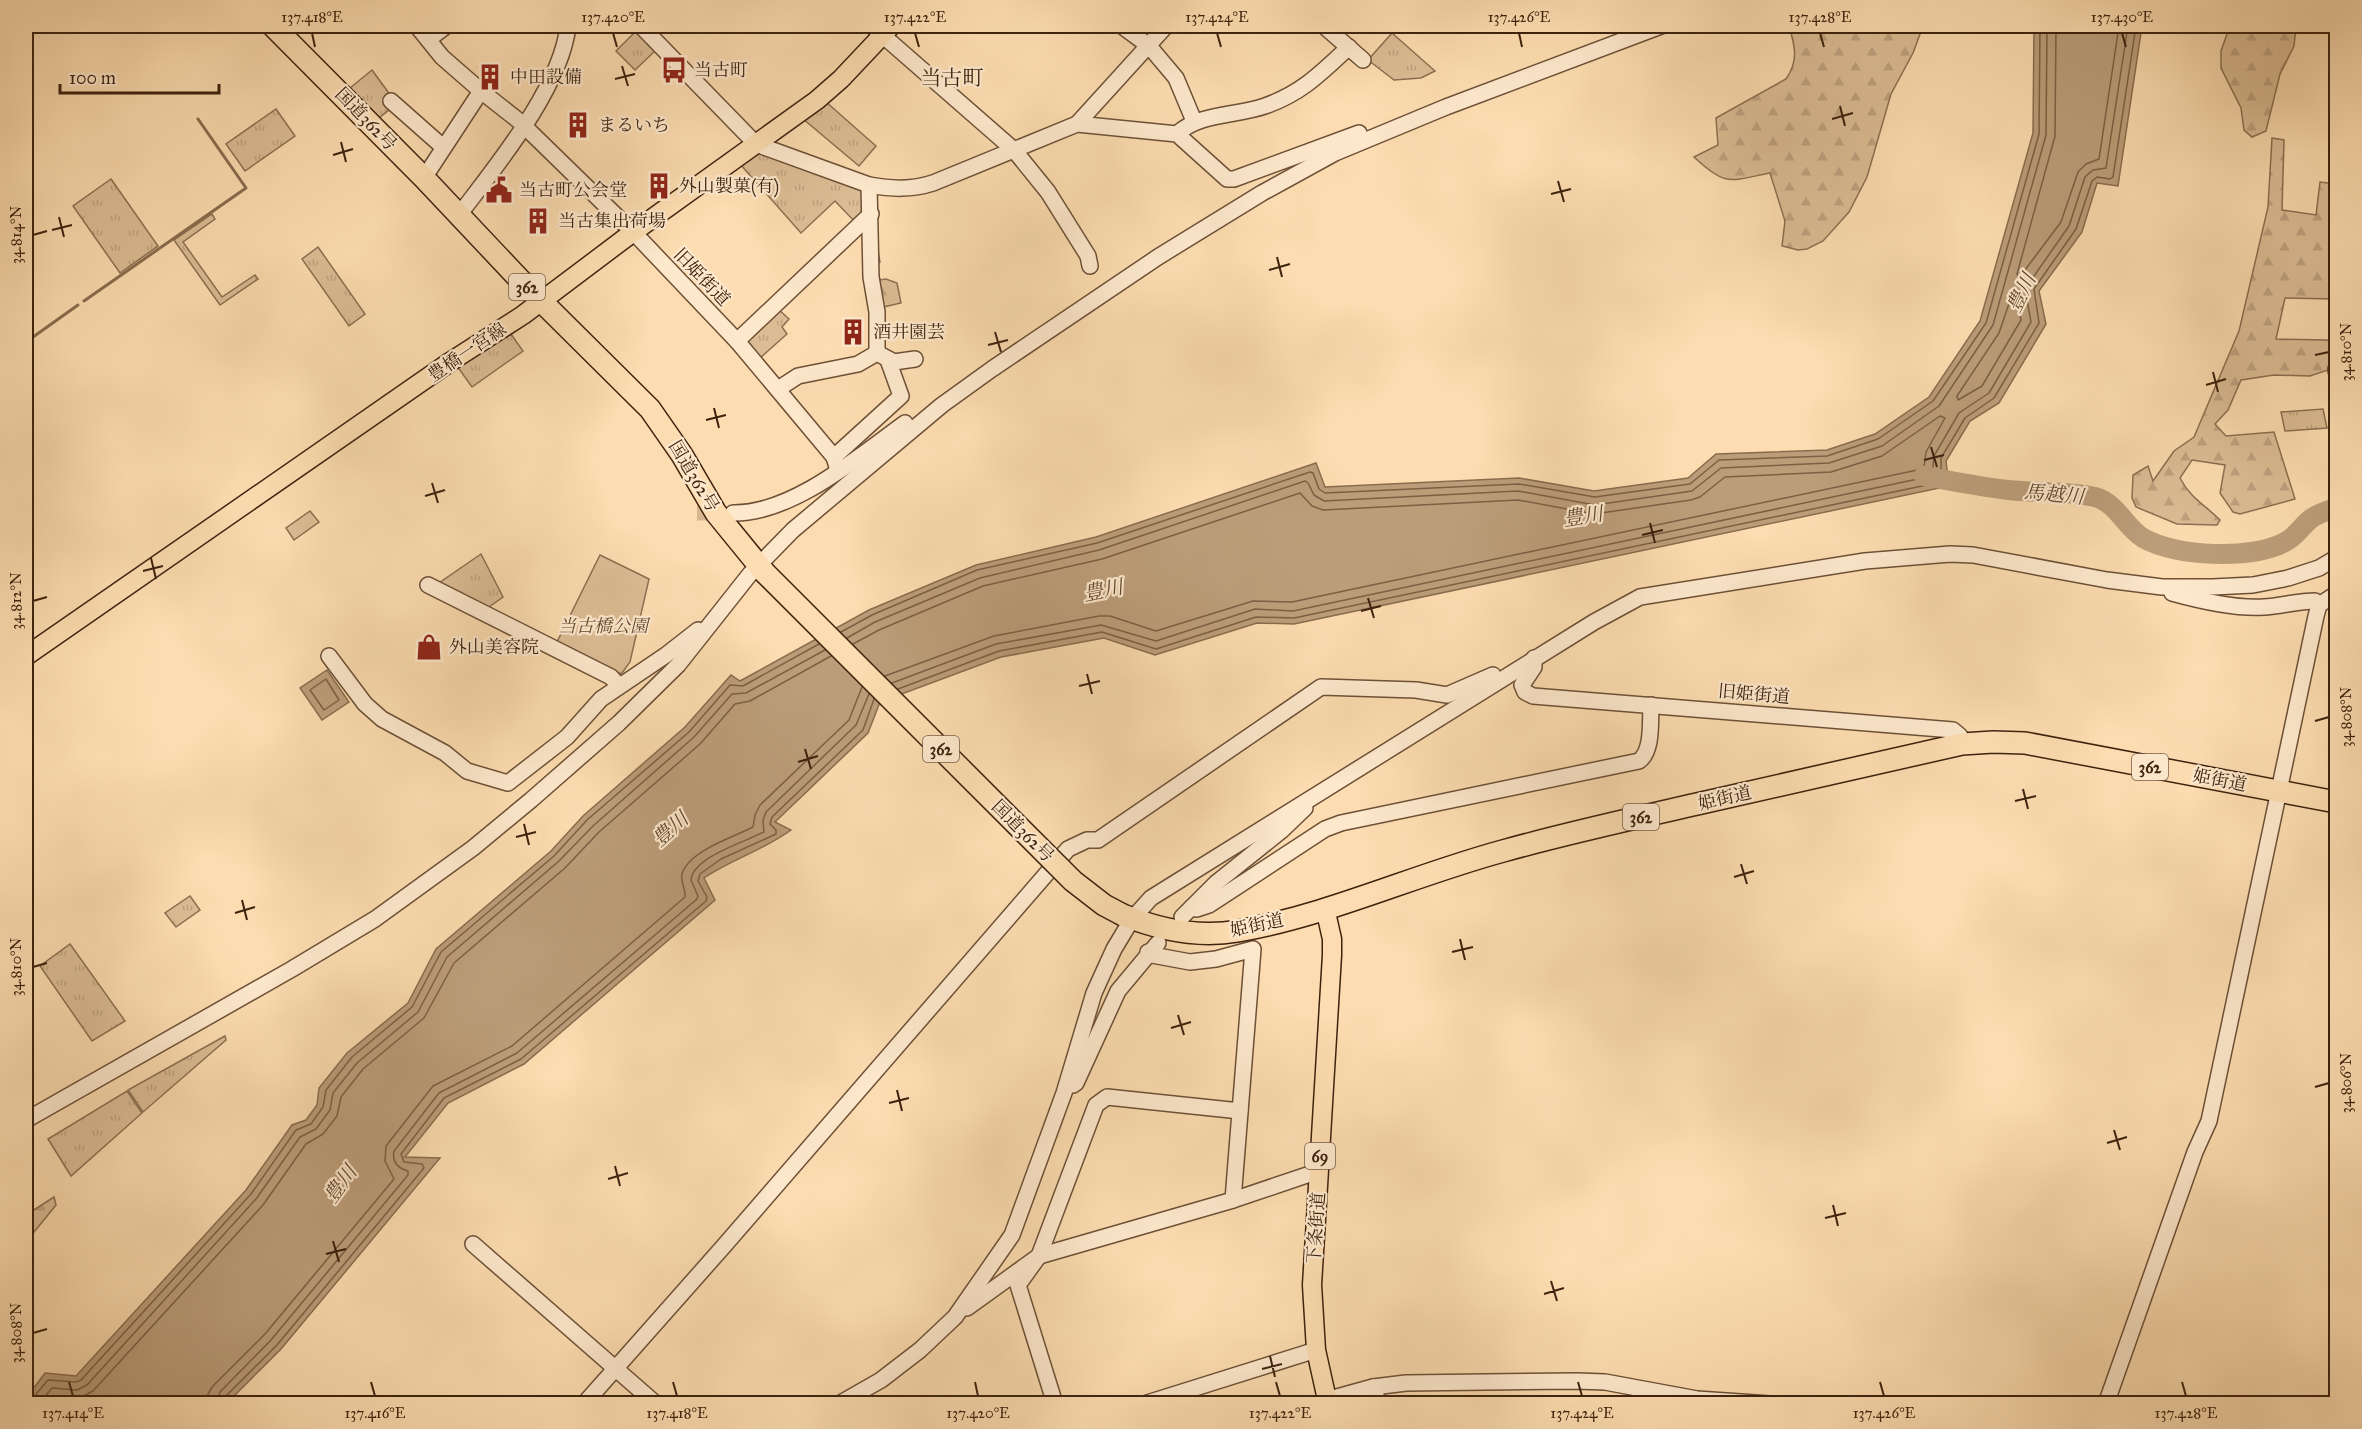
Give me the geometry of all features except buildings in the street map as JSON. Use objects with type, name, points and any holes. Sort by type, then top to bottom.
[{"type":"highway","name":"国道362号","points":[[273,26],[650,409],[682,455],[716,513],[762,570],[1073,881],[1094,898],[1127,917]]},
{"type":"highway","name":"姫街道","points":[[1127,917],[1177,932],[1239,931],[1325,908],[1535,842],[1962,744],[2025,743],[2337,802]]},
{"type":"main road","name":"豊橋一宮線","points":[[26,656],[393,401],[542,301],[817,100],[882,29]]},
{"type":"main road","name":"下条街道","points":[[1325,908],[1332,939],[1332,962],[1312,1285],[1316,1350],[1327,1402]]},
{"type":"street","name":"旧姫街道","points":[[417,26],[442,57],[525,127],[737,341],[778,389],[836,464]]},
{"type":"street","points":[[429,39],[446,26]]},
{"type":"street","points":[[459,216],[525,127],[559,61],[568,26]]},
{"type":"street","points":[[641,26],[756,144],[869,185],[894,188],[918,188],[1077,124],[1166,26]]},
{"type":"street","points":[[1122,26],[1149,46],[1176,78],[1194,121]]},
{"type":"street","points":[[1324,26],[1363,60]]},
{"type":"street","points":[[329,656],[365,704],[382,719],[445,753],[468,771],[508,783],[567,737],[601,699],[666,655],[719,613],[762,570],[793,530],[922,420],[992,369],[1187,240],[1262,193],[1335,153],[1446,107],[1661,26]]},
{"type":"street","points":[[882,29],[1014,150],[1048,192],[1088,256],[1090,266]]},
{"type":"street","points":[[1177,134],[1194,121],[1247,111],[1282,99],[1308,85],[1349,47]]},
{"type":"street","points":[[424,177],[481,91]]},
{"type":"street","points":[[391,101],[443,147]]},
{"type":"street","points":[[1077,124],[1177,134],[1227,179],[1234,179],[1390,122],[1401,126]]},
{"type":"street","points":[[836,464],[901,396],[883,356],[871,277],[869,185]]},
{"type":"street","points":[[737,341],[871,214]]},
{"type":"street","points":[[778,389],[798,376],[858,364],[883,356],[915,359]]},
{"type":"street","points":[[733,513],[750,513],[781,505],[836,464],[909,421],[922,420]]},
{"type":"street","points":[[955,1317],[1012,1235],[1064,1093],[1094,993],[1127,917],[1151,898],[1534,658],[1640,597],[1865,561],[1950,554],[1973,555],[2107,580],[2162,587],[2253,585],[2288,578],[2319,568],[2337,558]]},
{"type":"street","points":[[428,585],[611,677],[619,686]]},
{"type":"street","points":[[2162,587],[2167,591],[2188,597],[2243,606],[2283,606],[2310,601],[2315,601],[2319,605]]},
{"type":"street","points":[[2106,1404],[2195,1152],[2210,1121],[2319,605],[2337,594]]},
{"type":"street","points":[[26,1120],[292,969],[375,919],[473,848],[619,723],[678,665],[719,613]]},
{"type":"street","name":"旧姫街道","points":[[1534,658],[1534,667],[1522,686],[1525,692],[1533,696],[1953,730],[1960,736],[1962,744]]},
{"type":"street","points":[[584,1404],[1068,849],[1087,840],[1098,840],[1321,687],[1416,690],[1447,695],[1491,676],[1513,672]]},
{"type":"street","points":[[1306,801],[1305,810],[1216,883],[1186,912],[1209,905],[1325,829],[1341,823],[1639,761],[1645,757],[1647,749],[1651,705]]},
{"type":"street","points":[[1064,1093],[1076,1083],[1118,991],[1153,947],[1152,955],[1190,962],[1216,959],[1253,949],[1233,1200]]},
{"type":"street","points":[[1055,1404],[1018,1285],[1039,1256],[1096,1105],[1107,1097],[1240,1111]]},
{"type":"street","points":[[839,1404],[881,1380],[920,1350],[955,1317],[1039,1256],[1319,1173]]},
{"type":"street","points":[[473,1244],[656,1404]]},
{"type":"street","points":[[1144,1404],[1316,1350]]},
{"type":"street","points":[[1327,1402],[1373,1387],[1406,1383],[1577,1381],[1605,1382],[1696,1399],[1770,1404]]},
{"type":"street","points":[[1373,1387],[1379,1404]]},
{"type":"green space","points":[[1789,26],[1923,26],[1913,53],[1891,94],[1867,177],[1849,212],[1823,241],[1807,249],[1798,250],[1782,246],[1785,221],[1770,173],[1729,179],[1714,173],[1694,157],[1718,145],[1716,118],[1786,79],[1793,66],[1795,53]]},
{"type":"green space","points":[[2225,26],[2296,27],[2294,46],[2280,74],[2266,131],[2252,137],[2244,130],[2241,108],[2221,68],[2221,51],[2227,34]]},
{"type":"green space","points":[[637,30],[656,50],[635,70],[616,51]]},
{"type":"green space","points":[[1392,33],[1435,71],[1421,78],[1394,80],[1368,60]]},
{"type":"green space","points":[[372,70],[391,96],[390,109],[379,118],[350,88]]},
{"type":"green space","points":[[825,101],[876,146],[859,166],[802,118]]},
{"type":"green space","points":[[276,109],[295,136],[245,171],[226,144]]},
{"type":"green space","points":[[2272,138],[2284,140],[2282,210],[2316,215],[2320,182],[2336,184],[2334,299],[2285,298],[2276,339],[2327,340],[2332,343],[2334,357],[2328,370],[2310,376],[2274,375],[2241,380],[2228,410],[2215,424],[2226,436],[2274,432],[2295,499],[2240,514],[2233,512],[2220,493],[2225,465],[2192,460],[2180,478],[2193,496],[2220,520],[2217,525],[2177,524],[2136,507],[2132,498],[2133,475],[2148,466],[2153,481],[2174,451],[2194,437],[2239,331],[2268,207]]},
{"type":"green space","points":[[758,151],[862,188],[866,213],[856,223],[835,201],[801,233],[740,164]]},
{"type":"green space","points":[[111,179],[158,246],[120,273],[73,206]]},
{"type":"green space","points":[[212,214],[215,219],[183,242],[222,297],[255,275],[258,279],[220,305],[174,240]]},
{"type":"green space","points":[[874,246],[877,246],[880,262],[876,264],[880,280],[886,279],[897,283],[901,303],[879,308],[873,276]]},
{"type":"green space","points":[[318,247],[365,314],[349,326],[302,259]]},
{"type":"green space","points":[[777,308],[789,319],[782,327],[787,334],[760,358],[744,340]]},
{"type":"green space","points":[[511,334],[523,351],[472,387],[457,366]]},
{"type":"green space","points":[[2323,409],[2327,428],[2285,431],[2281,412]]},
{"type":"green space","points":[[310,511],[319,522],[294,540],[286,528]]},
{"type":"green space","points":[[481,554],[503,597],[486,609],[439,583]]},
{"type":"green space","name":"当古橋公園","points":[[600,555],[649,579],[630,662],[622,673],[614,674],[556,644]]},
{"type":"green space","points":[[190,896],[200,910],[176,927],[165,913]]},
{"type":"green space","points":[[70,944],[125,1021],[92,1041],[40,966]]},
{"type":"green space","points":[[225,1036],[226,1040],[143,1112],[128,1090]]},
{"type":"green space","points":[[127,1091],[142,1113],[71,1176],[48,1139]]},
{"type":"green space","points":[[54,1197],[56,1205],[26,1242],[26,1215]]},
{"type":"water","name":"豊川","points":[[2034,26],[2142,26],[2118,186],[2097,183],[2082,232],[2039,291],[2046,324],[1999,403],[1970,421],[1946,461],[1949,486],[1294,624],[1257,623],[1155,655],[1104,638],[1001,657],[880,702],[868,733],[775,822],[791,830],[704,878],[715,900],[524,1064],[448,1103],[405,1157],[440,1158],[281,1349],[227,1403],[26,1404],[26,1398],[45,1373],[76,1376],[246,1190],[292,1125],[306,1120],[317,1105],[319,1088],[347,1053],[408,1003],[436,949],[551,851],[583,816],[685,727],[731,675],[740,681],[869,610],[976,565],[1096,537],[1316,463],[1325,487],[1519,478],[1594,491],[1688,478],[1716,454],[1827,450],[1875,434],[1929,397],[1980,321],[2033,133]]},
{"type":"water","points":[[327,670],[349,702],[322,720],[300,688]]},
{"type":"waterway","points":[[84,301],[246,188],[198,119]]},
{"type":"waterway","points":[[26,342],[78,305]]},
{"type":"waterway","name":"馬越川","points":[[1924,476],[1998,489],[2095,497],[2109,504],[2143,538],[2174,549],[2214,554],[2254,552],[2271,548],[2289,540],[2315,516],[2336,507]]},
{"type":"tunnel","points":[[697,513],[724,513]]},
{"type":"place","name":"当古町","points":[[674,70]]},
{"type":"place","name":"中田設備","points":[[490,77]]},
{"type":"place","name":"まるいち","points":[[578,125]]},
{"type":"place","name":"外山製菓(有)","points":[[659,186]]},
{"type":"place","name":"当古町公会堂","points":[[499,190]]},
{"type":"place","name":"当古集出荷場","points":[[538,221]]},
{"type":"place","name":"酒井園芸","points":[[853,332]]},
{"type":"place","name":"外山美容院","points":[[429,647]]},
{"type":"district","name":"当古町","points":[[952,78]]}]
